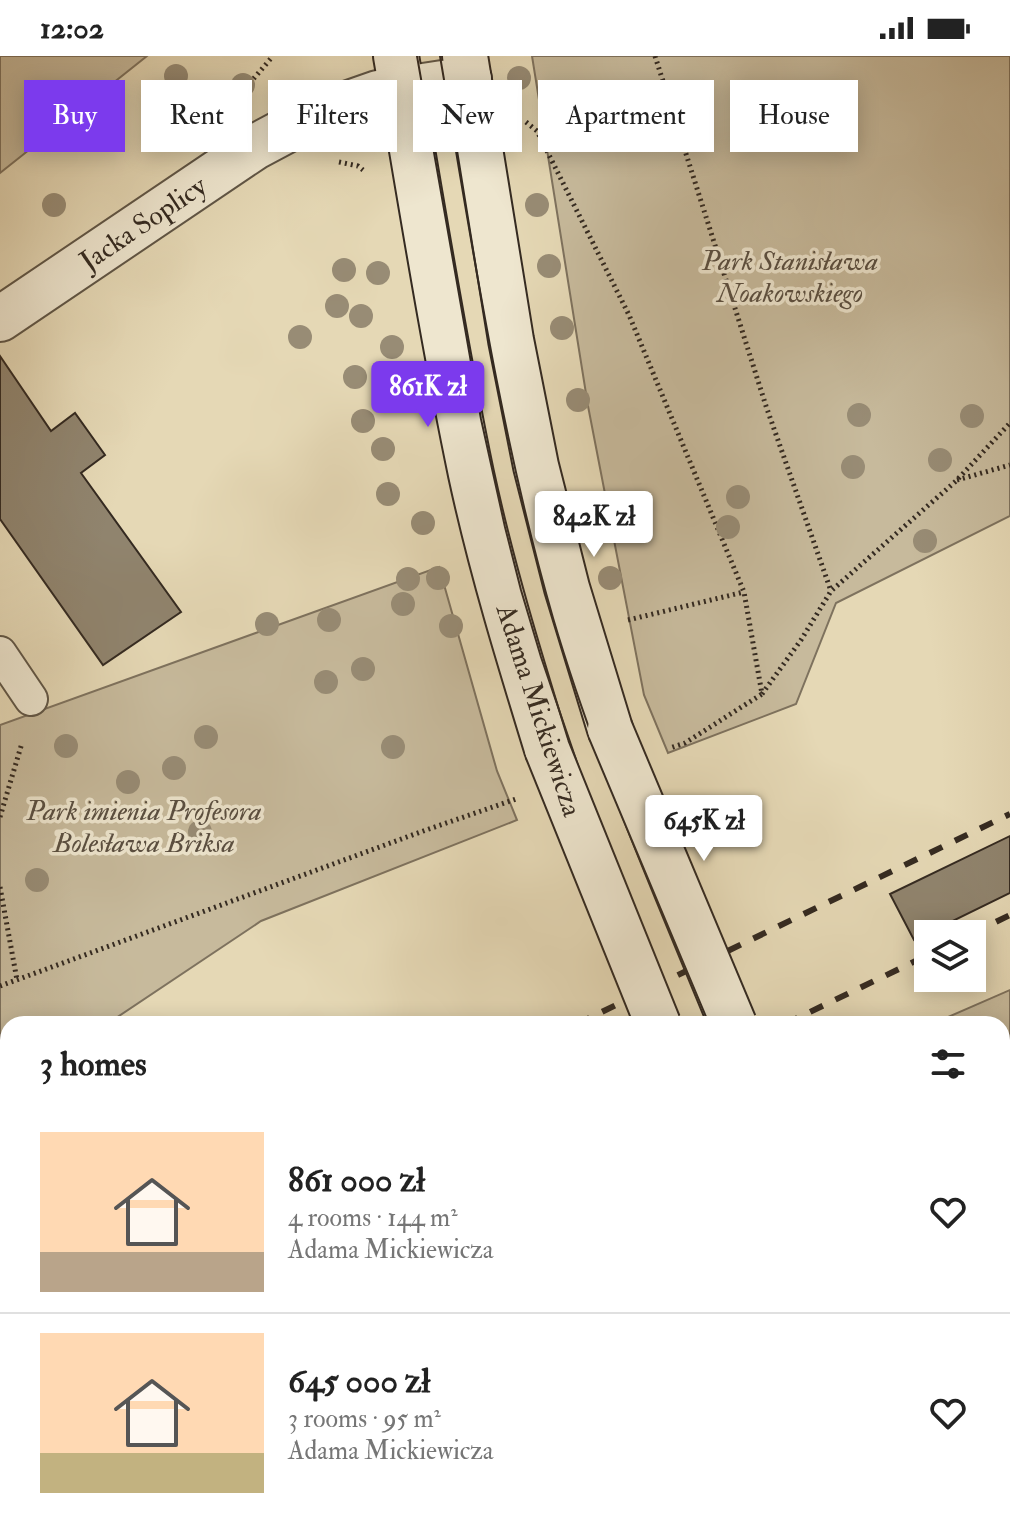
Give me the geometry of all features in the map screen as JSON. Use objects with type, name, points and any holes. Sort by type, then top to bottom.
[{"type":"street","name":"Jacka Soplicy","points":[[0,319],[255,147],[315,115],[378,93],[399,72],[467,67]]},
{"type":"street","points":[[467,67],[511,340],[536,466],[567,588],[610,729],[731,1016]]},
{"type":"street","name":"Adama Mickiewicza","points":[[399,72],[424,227],[472,475],[504,605],[547,749],[655,1016]]},
{"type":"lane","points":[[0,653],[31,699]]},
{"type":"path","points":[[252,80],[273,56]]},
{"type":"path","points":[[655,56],[766,406],[831,591]]},
{"type":"path","points":[[330,160],[358,166],[370,175]]},
{"type":"path","points":[[762,694],[831,591],[956,481],[1010,423]]},
{"type":"path","points":[[956,481],[1010,465]]},
{"type":"path","points":[[623,621],[744,592]]},
{"type":"path","points":[[0,817],[30,715],[31,699]]},
{"type":"path","points":[[0,887],[17,980]]},
{"type":"green space","points":[[0,56],[147,56],[117,80],[24,80],[26,152],[0,173]]},
{"type":"green space","name":"Park Stanisława Noakowskiego","points":[[532,56],[1010,56],[1010,516],[836,603],[796,704],[668,753],[644,695],[588,406],[547,152],[714,152],[714,80],[538,80],[538,94]]},
{"type":"green space","name":"Park imienia Profesora Bolesława Briksa","points":[[439,567],[497,771],[517,820],[261,921],[119,1016],[0,1016],[0,725]]},
{"type":"green space","points":[[1010,990],[1010,1016],[950,1016]]},
{"type":"building","points":[[0,356],[51,431],[75,413],[105,455],[81,473],[181,612],[103,665],[0,519]]},
{"type":"building","points":[[1010,836],[1010,893],[955,920],[914,920],[914,940],[890,894]]},
{"type":"tram line","points":[[417,56],[481,419],[521,590],[583,780],[679,1016]]},
{"type":"tram line","points":[[440,56],[502,409],[534,549],[569,670],[605,772],[704,1016]]},
{"type":"railway","points":[[593,1016],[1010,814]]},
{"type":"railway","points":[[986,927],[1010,915]]},
{"type":"railway","points":[[802,1016],[914,962]]}]
